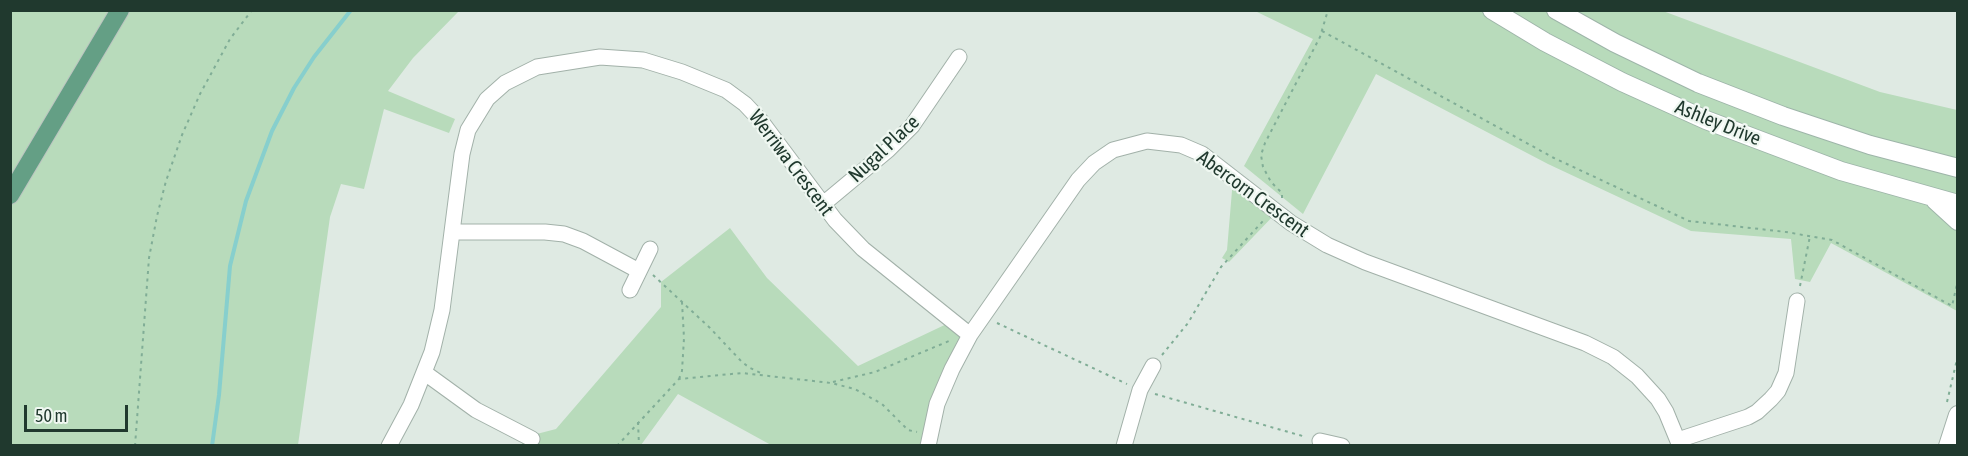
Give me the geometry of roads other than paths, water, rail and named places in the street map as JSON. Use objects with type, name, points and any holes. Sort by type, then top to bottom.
[{"type":"main road","points":[[10,195],[120,10]]},
{"type":"main road","name":"Ashley Drive","points":[[1492,10],[1545,42],[1622,82],[1706,120],[1841,171],[1958,204]]},
{"type":"main road","name":"Ashley Drive","points":[[1556,10],[1615,43],[1698,83],[1783,116],[1869,145],[1958,168]]},
{"type":"main road","points":[[1934,198],[1958,221]]},
{"type":"main road","points":[[1948,446],[1953,409]]},
{"type":"street","name":"Werriwa Crescent","points":[[389,446],[425,373],[442,310],[462,154],[468,130],[487,99],[504,82],[537,67],[600,57],[643,60],[682,72],[726,90],[745,104],[762,122],[822,205],[863,249],[970,335]]},
{"type":"street","name":"Nugal Place","points":[[822,205],[888,150],[912,126],[959,57]]},
{"type":"street","name":"Abercorn Crescent","points":[[928,446],[937,404],[970,335],[1078,180],[1094,163],[1113,150],[1135,143],[1170,142],[1202,154],[1291,223],[1327,245],[1376,266],[1585,343],[1613,357],[1637,376],[1658,399],[1679,443]]},
{"type":"street","points":[[453,232],[564,234],[583,241],[639,271]]},
{"type":"street","points":[[630,290],[650,249]]},
{"type":"street","points":[[1679,443],[1748,417],[1772,399],[1786,373],[1797,301]]},
{"type":"street","points":[[1124,446],[1140,390],[1153,366]]},
{"type":"street","points":[[425,373],[476,410],[532,440]]},
{"type":"street","points":[[1320,441],[1342,446]]},
{"type":"waterway","points":[[212,446],[219,395],[230,266],[246,201],[272,131],[294,88],[314,57],[351,10]]}]
